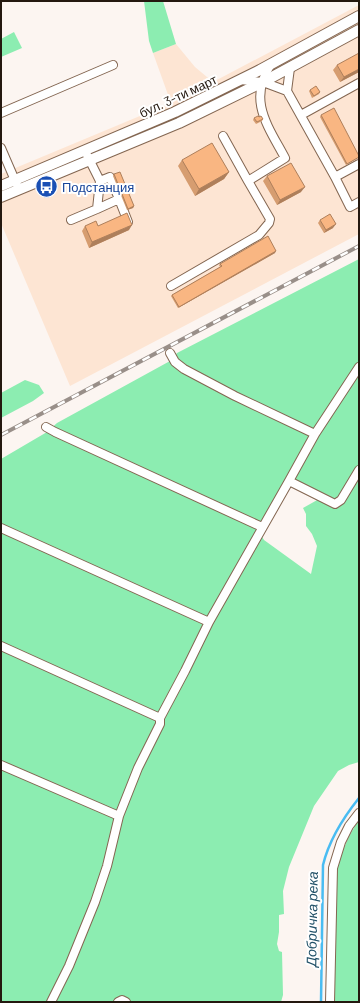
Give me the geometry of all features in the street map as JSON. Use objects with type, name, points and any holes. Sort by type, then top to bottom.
[{"type":"main road","name":"бул. 3-ти март","points":[[1,186],[175,112],[271,64],[359,16]]},
{"type":"main road","name":"бул. 3-ти март","points":[[1,197],[179,123],[263,82],[359,30]]},
{"type":"street","points":[[248,180],[285,158],[261,111],[260,96],[267,70],[271,64]]},
{"type":"street","points":[[1,113],[113,65]]},
{"type":"street","points":[[290,68],[287,91],[350,207],[359,202]]},
{"type":"street","points":[[240,80],[263,82],[287,91]]},
{"type":"street","points":[[301,115],[359,84]]},
{"type":"street","points":[[171,286],[259,235],[270,219],[223,136]]},
{"type":"street","points":[[1,148],[19,190]]},
{"type":"street","points":[[85,151],[100,181],[97,209]]},
{"type":"street","points":[[335,177],[359,164]]},
{"type":"street","points":[[100,181],[110,177],[128,222]]},
{"type":"street","points":[[71,220],[119,199]]},
{"type":"street","points":[[170,353],[175,362],[184,368],[236,396],[315,434]]},
{"type":"street","points":[[51,1002],[70,966],[95,902],[107,866],[119,816],[138,768],[160,724],[160,718],[209,622],[262,527],[290,481],[315,434],[359,367]]},
{"type":"street","points":[[46,426],[55,432],[262,527]]},
{"type":"street","points":[[290,481],[335,504],[341,500],[359,470]]},
{"type":"street","points":[[1,528],[209,622]]},
{"type":"street","points":[[1,646],[160,718]]},
{"type":"street","points":[[1,765],[119,816]]},
{"type":"street","points":[[330,1002],[333,868],[341,842],[359,813]]},
{"type":"street","points":[[118,1002],[122,1000],[126,1002]]},
{"type":"shaded area","points":[[359,5],[359,234],[70,386],[1,223],[1,174],[171,103],[153,53],[176,44],[195,67],[213,82]]},
{"type":"green space","points":[[144,1],[163,1],[176,44],[153,53],[149,41]]},
{"type":"green space","points":[[14,32],[22,48],[1,57],[1,39]]},
{"type":"green space","points":[[359,259],[359,762],[338,771],[314,806],[289,867],[283,891],[284,914],[279,915],[277,944],[279,951],[282,952],[283,995],[281,1002],[129,1002],[129,1000],[123,998],[114,1002],[54,1002],[71,968],[96,905],[109,867],[121,819],[141,768],[163,722],[163,717],[208,630],[261,535],[258,532],[234,575],[232,575],[159,715],[136,766],[115,823],[105,865],[92,903],[67,966],[50,1000],[48,1002],[1,1002],[1,459],[47,432],[57,423],[170,361],[177,353]],"holes":[[[290,484],[319,499],[303,508],[306,514],[306,526],[312,534],[317,546],[311,574],[264,540],[261,535]]]},
{"type":"green space","points":[[25,380],[39,385],[44,393],[33,401],[1,418],[1,393]]},
{"type":"green space","points":[[359,820],[359,1002],[334,1002],[335,877],[344,847]]},
{"type":"building","points":[[359,53],[359,69],[344,77],[337,65]]},
{"type":"building","points":[[316,86],[320,92],[314,96],[310,90]]},
{"type":"building","points":[[334,108],[359,156],[347,164],[321,115]]},
{"type":"building","points":[[261,116],[263,119],[257,122],[254,118]]},
{"type":"building","points":[[212,143],[229,172],[199,189],[182,160]]},
{"type":"building","points":[[291,163],[305,187],[280,200],[267,176]]},
{"type":"building","points":[[120,172],[134,206],[128,209],[114,174]]},
{"type":"building","points":[[127,213],[132,225],[92,242],[85,226],[96,221],[98,226]]},
{"type":"building","points":[[330,214],[336,224],[326,230],[320,220]]},
{"type":"building","points":[[268,236],[276,251],[179,307],[172,295],[222,266],[220,264]]},
{"type":"waterway","name":"Добричка река","points":[[321,1002],[323,865],[337,830],[347,813],[359,798]]},
{"type":"railway","points":[[1,435],[359,246]]},
{"type":"place","name":"Подстанция","points":[[46,187]]}]
